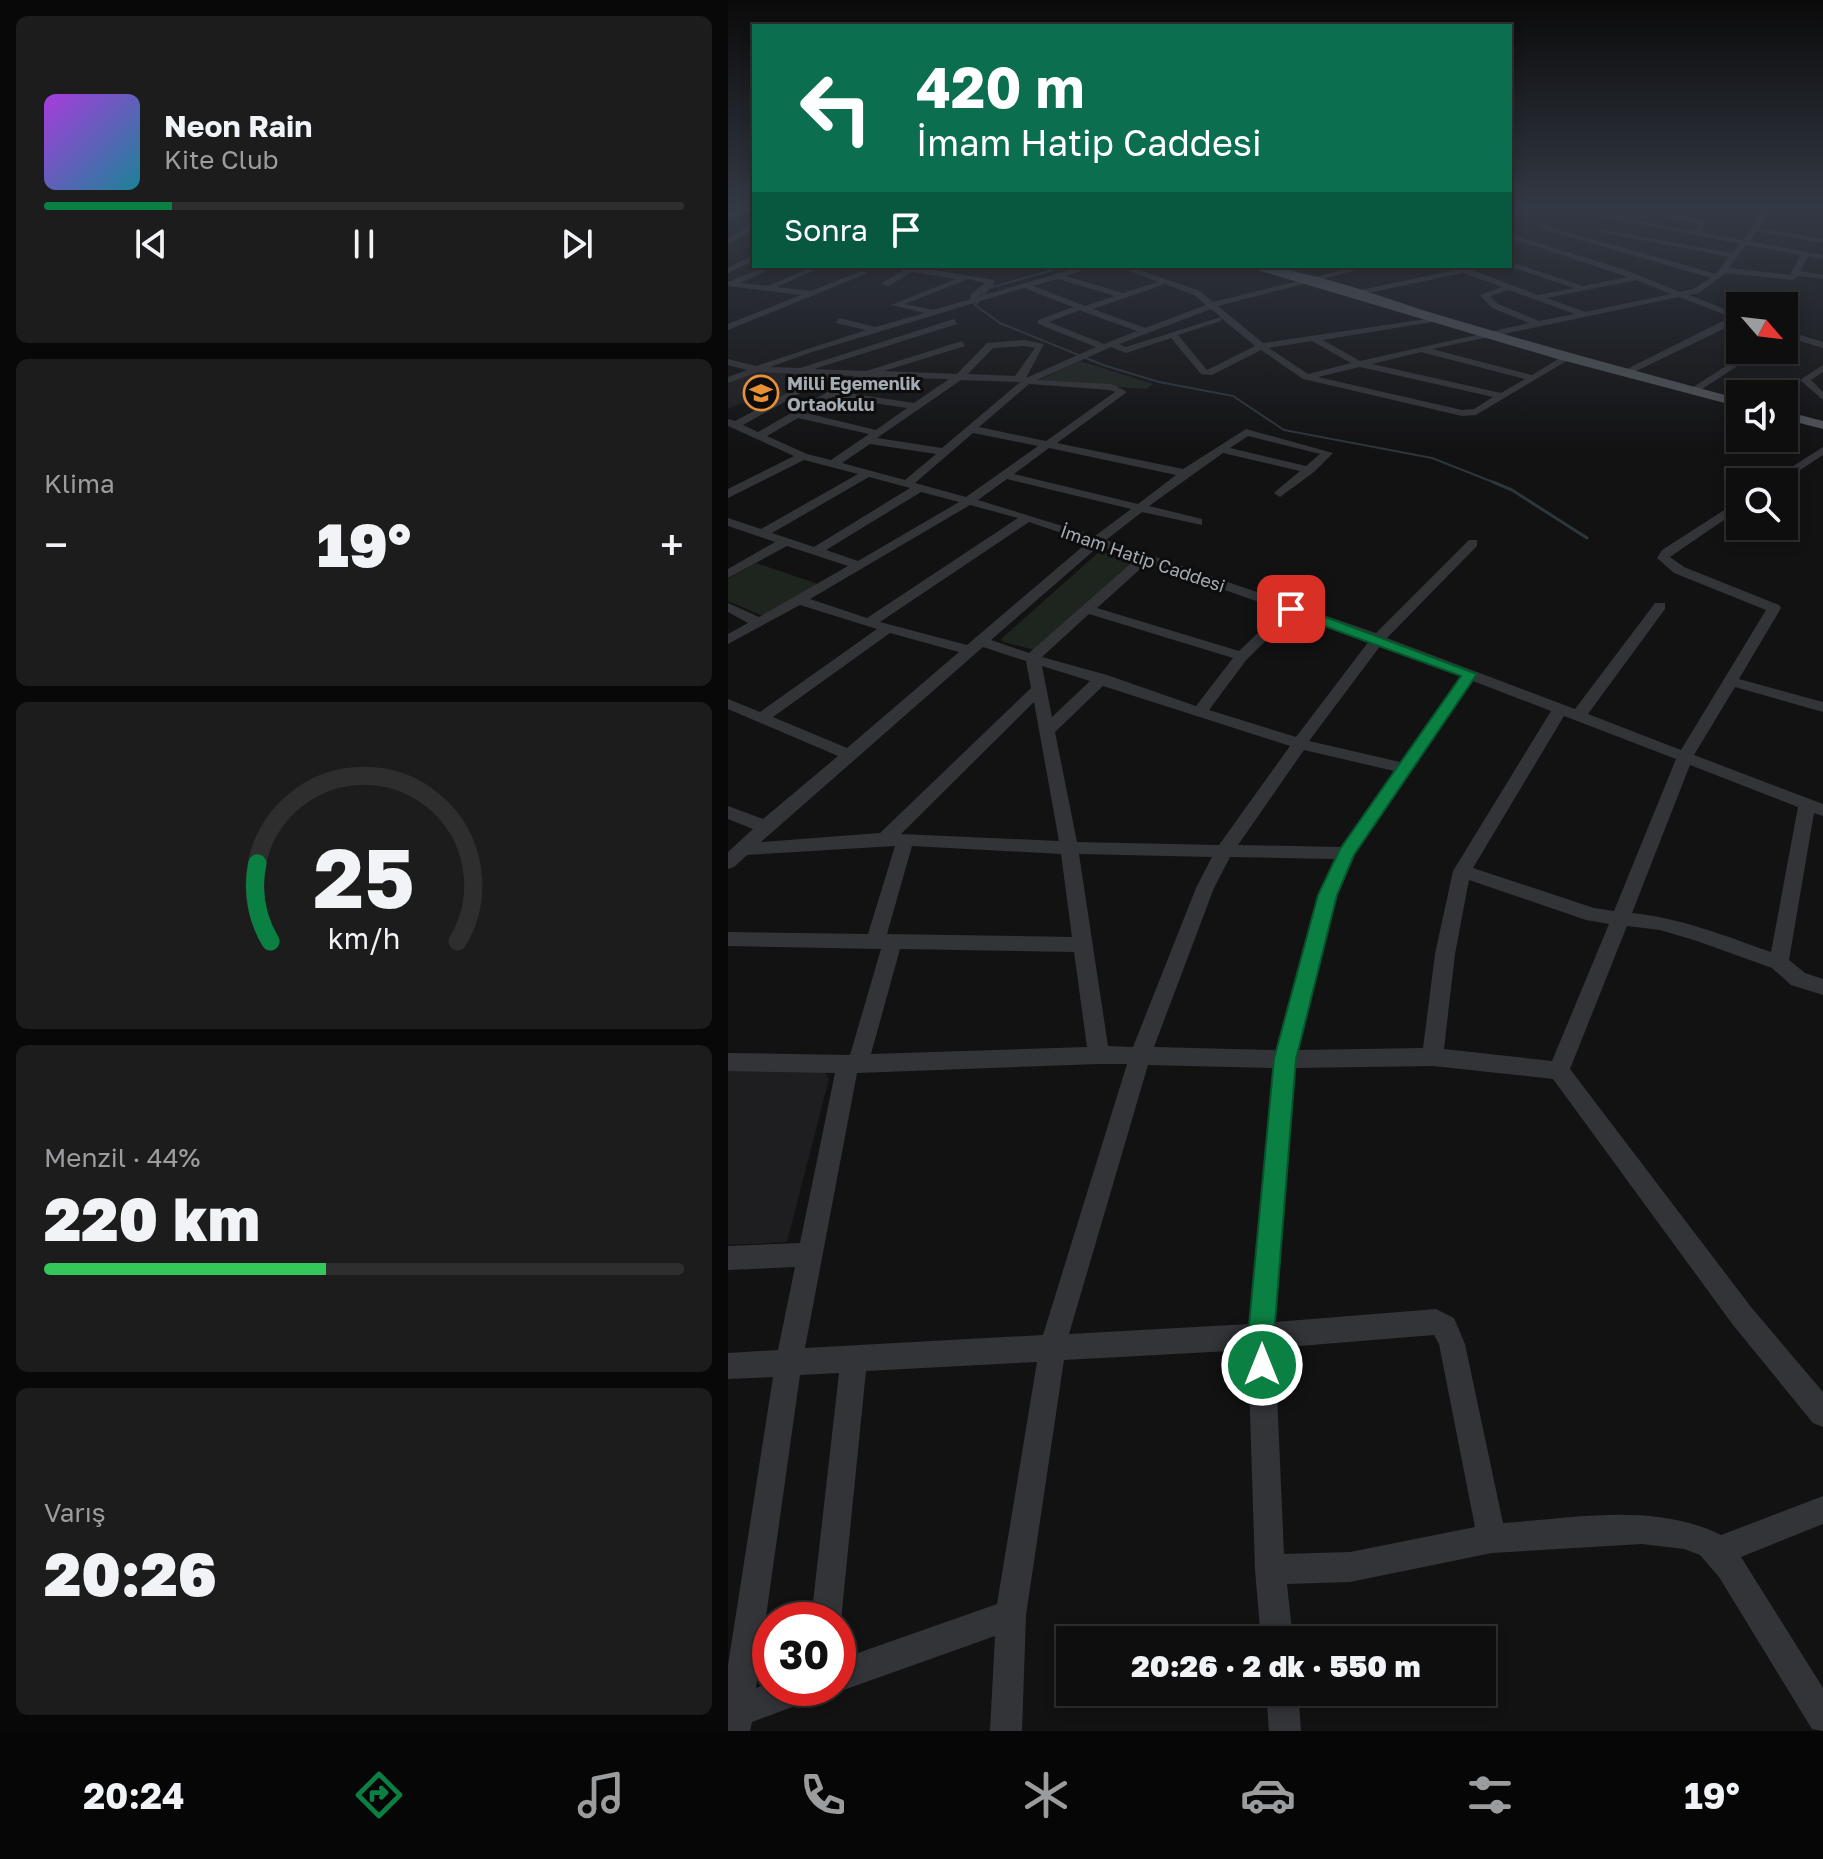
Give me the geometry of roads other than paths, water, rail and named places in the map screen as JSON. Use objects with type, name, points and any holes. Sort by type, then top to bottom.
[{"type":"main road","points":[[1338,289],[1487,334],[1726,400]]},
{"type":"main road","points":[[1798,418],[1823,422]]},
{"type":"street","points":[[773,289],[815,294]]},
{"type":"street","points":[[728,327],[827,289]]},
{"type":"street","points":[[932,312],[895,305],[934,289]]},
{"type":"street","points":[[967,300],[984,289]]},
{"type":"street","points":[[728,380],[753,369],[967,300],[1012,289]]},
{"type":"street","points":[[1028,289],[1142,330]]},
{"type":"street","points":[[1100,289],[1123,296]]},
{"type":"street","points":[[1145,289],[1041,322],[1126,350],[1218,319]]},
{"type":"street","points":[[1182,289],[1197,293]]},
{"type":"street","points":[[1184,289],[1197,293],[1261,346],[1306,377],[1468,414],[1568,357]]},
{"type":"street","points":[[1023,380],[1142,330],[1213,305],[1276,289]]},
{"type":"street","points":[[1354,294],[1375,289]]},
{"type":"street","points":[[1504,289],[1484,295],[1495,306],[1540,325]]},
{"type":"street","points":[[1515,289],[1589,316]]},
{"type":"street","points":[[1538,297],[1578,289]]},
{"type":"street","points":[[1667,289],[1726,313]]},
{"type":"street","points":[[1306,377],[1487,334],[1683,295],[1699,289]]},
{"type":"street","points":[[1196,386],[1209,373],[1261,346],[1440,320]]},
{"type":"street","points":[[839,321],[874,330],[930,354]]},
{"type":"street","points":[[799,372],[954,322]]},
{"type":"street","points":[[1626,373],[1726,324]]},
{"type":"street","points":[[1173,335],[1204,372],[1209,373]]},
{"type":"street","points":[[1798,337],[1823,345]]},
{"type":"street","points":[[1315,339],[1357,363],[1501,396]]},
{"type":"street","points":[[816,551],[914,485],[1023,380],[1041,346],[1024,343],[990,345],[958,377],[833,464]]},
{"type":"street","points":[[757,437],[866,374],[962,344]]},
{"type":"street","points":[[1420,349],[1534,378]]},
{"type":"street","points":[[728,362],[753,369],[1023,380],[1112,387],[1122,392],[971,501],[728,640]]},
{"type":"street","points":[[1692,391],[1735,364]]},
{"type":"street","points":[[1823,368],[1805,380],[1823,397]]},
{"type":"street","points":[[731,423],[830,373]]},
{"type":"street","points":[[831,394],[913,406]]},
{"type":"street","points":[[796,414],[877,433]]},
{"type":"street","name":"İmam Hatip Caddesi","points":[[731,423],[803,456],[1028,517],[1378,639],[1815,807]]},
{"type":"street","points":[[971,429],[1185,473]]},
{"type":"street","points":[[728,863],[765,827],[1096,542],[1185,473],[1246,432],[1328,453],[1280,493]]},
{"type":"street","points":[[867,440],[946,452]]},
{"type":"street","points":[[1221,449],[1310,470]]},
{"type":"street","points":[[1795,468],[1823,450]]},
{"type":"street","points":[[728,494],[803,456]]},
{"type":"street","points":[[762,533],[867,474]]},
{"type":"street","points":[[1006,475],[1198,522]]},
{"type":"street","points":[[1559,1071],[1685,757],[1774,608],[1679,570],[1663,558],[1726,513]]},
{"type":"street","points":[[869,623],[1028,517]]},
{"type":"street","points":[[728,522],[860,566]]},
{"type":"street","points":[[728,574],[786,541]]},
{"type":"street","points":[[1006,1731],[1011,1615],[1053,1345],[1140,1057],[1205,888],[1224,851],[1341,685],[1378,639],[1473,543]]},
{"type":"street","points":[[1033,657],[1143,559]]},
{"type":"street","points":[[799,600],[888,628],[1033,657],[1300,744],[1402,768]]},
{"type":"street","points":[[1433,1057],[1445,954],[1462,871],[1570,712],[1660,606]]},
{"type":"street","points":[[728,607],[760,623]]},
{"type":"street","points":[[1087,609],[1242,656]]},
{"type":"street","points":[[1200,711],[1242,656],[1291,609]]},
{"type":"street","points":[[761,718],[888,628]]},
{"type":"street","points":[[1033,657],[1069,848],[1099,1055]]},
{"type":"street","points":[[1276,1626],[1270,1570],[1261,1336],[1285,1059],[1328,895],[1346,853],[1470,674]]},
{"type":"street","points":[[1047,731],[1102,678]]},
{"type":"street","points":[[1731,681],[1823,707]]},
{"type":"street","points":[[885,839],[1039,689]]},
{"type":"street","points":[[728,704],[851,755]]},
{"type":"street","points":[[1779,963],[1815,807]]},
{"type":"street","points":[[728,812],[765,827]]},
{"type":"street","points":[[742,849],[885,839],[1069,848],[1346,853]]},
{"type":"street","points":[[733,1718],[789,1361],[810,1254],[905,840]]},
{"type":"street","points":[[1462,871],[1593,915],[1660,923],[1779,963],[1798,979],[1823,987]]},
{"type":"street","points":[[728,939],[1083,945]]},
{"type":"street","points":[[728,1062],[853,1064],[1099,1055],[1285,1059],[1433,1057],[1559,1071],[1742,1316],[1823,1413]]},
{"type":"street","points":[[728,1258],[810,1254]]},
{"type":"street","points":[[728,1366],[1053,1345],[1261,1336],[1436,1322],[1445,1327],[1452,1344],[1492,1538]]},
{"type":"street","points":[[828,1602],[854,1357]]},
{"type":"street","points":[[1716,1552],[1823,1510]]},
{"type":"street","points":[[1270,1570],[1350,1567],[1492,1538],[1642,1529],[1684,1534],[1710,1545],[1730,1566],[1823,1718]]},
{"type":"street","points":[[856,1670],[1011,1615]]},
{"type":"street","points":[[733,1718],[761,1706]]},
{"type":"street","points":[[1283,1706],[1285,1731]]},
{"type":"waterway","points":[[988,289],[975,305],[1000,323],[1103,365],[1159,382],[1233,396],[1284,430],[1432,458],[1494,482]]},
{"type":"waterway","points":[[1494,482],[1498,484]]},
{"type":"waterway","points":[[1494,482],[1512,490],[1587,538]]},
{"type":"place","name":"Milli Egemenlik Ortaokulu","points":[[761,393]]}]
